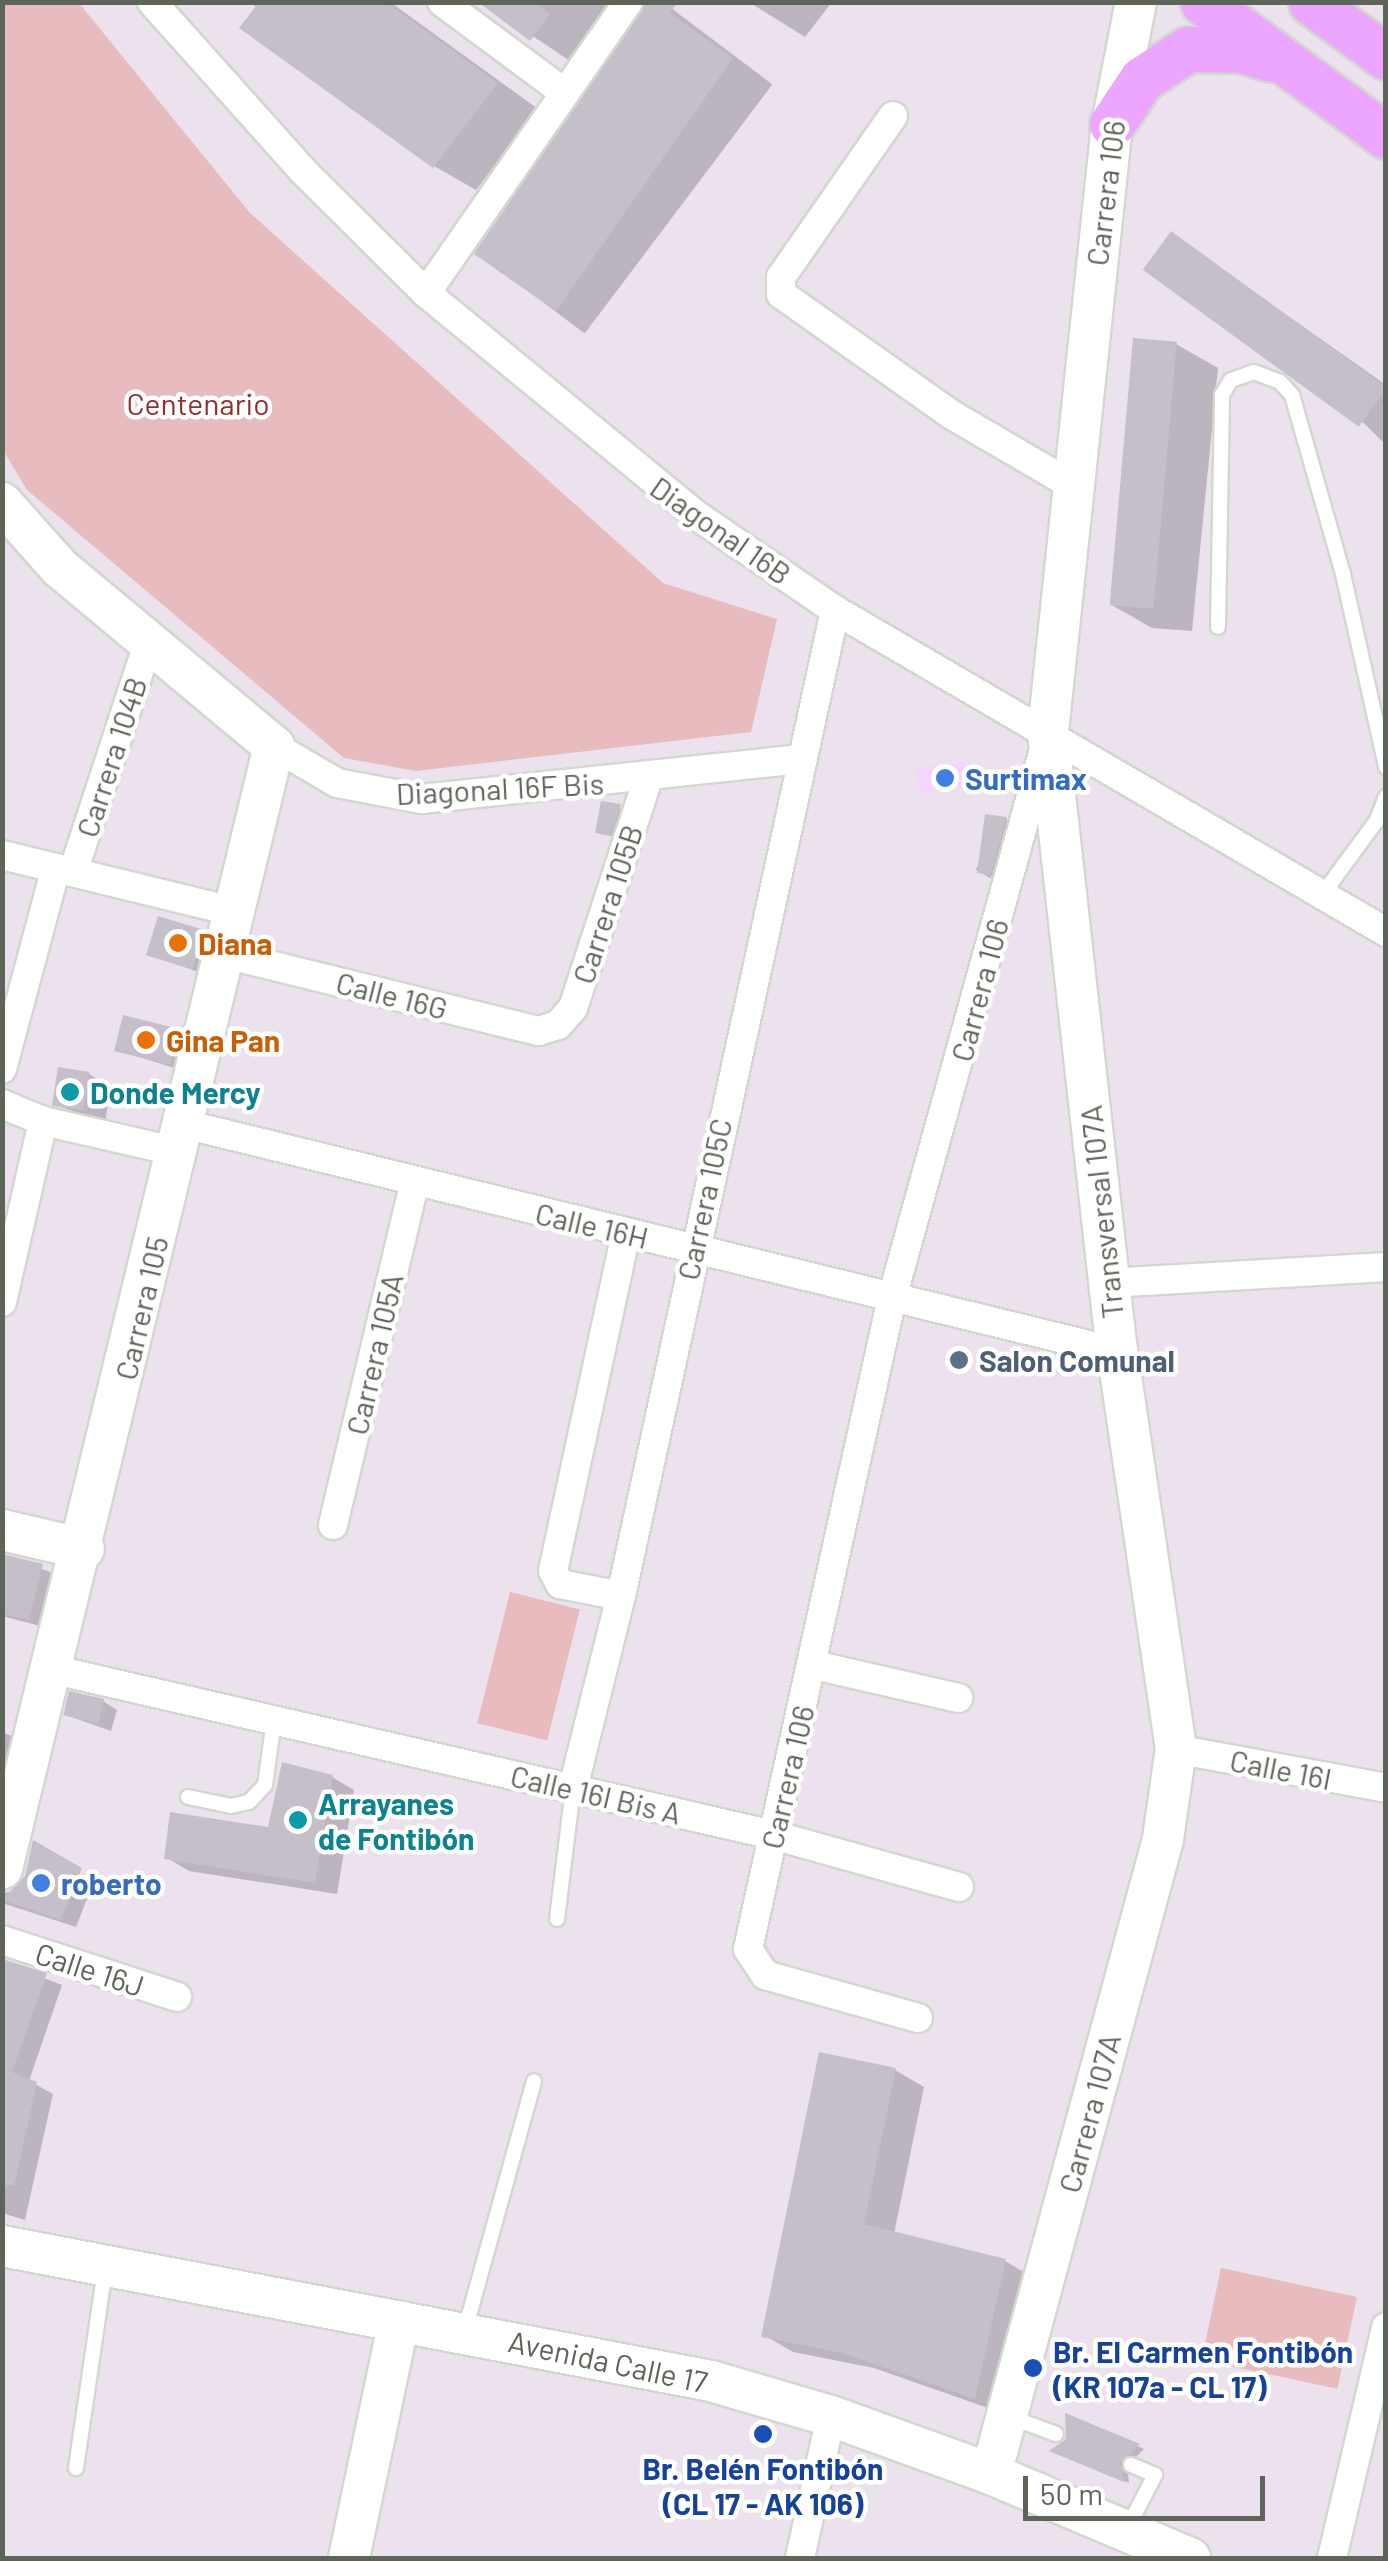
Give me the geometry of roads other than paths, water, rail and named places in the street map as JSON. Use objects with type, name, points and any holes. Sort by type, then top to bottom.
[{"type":"main road","points":[[1202,2],[1386,136]]},
{"type":"main road","points":[[1311,2],[1386,57]]},
{"type":"main road","points":[[1112,124],[1142,79],[1188,49],[1240,50],[1286,63]]},
{"type":"street","name":"Diagonal 16B","points":[[152,2],[302,170],[426,293],[594,437],[835,610],[1386,932]]},
{"type":"street","points":[[442,2],[565,94]]},
{"type":"street","points":[[426,293],[628,2]]},
{"type":"street","name":"Carrera 106","points":[[918,2018],[765,1974],[754,1964],[748,1949],[814,1665],[892,1298],[1048,732],[1112,124],[1136,2]]},
{"type":"street","points":[[893,116],[782,277],[781,294],[952,415],[1072,485]]},
{"type":"street","name":"Diagonal 16F Bis","points":[[4,510],[60,568],[274,746],[337,783],[421,799],[802,759]]},
{"type":"street","name":"Carrera 105C","points":[[572,1788],[621,1596],[692,1248],[835,610]]},
{"type":"street","name":"Carrera 104B","points":[[2,1069],[64,870],[149,642]]},
{"type":"street","name":"Transversal 107A","points":[[1048,732],[1117,1352],[1176,1749]]},
{"type":"street","name":"Carrera 105","points":[[2,1869],[16,1772],[56,1670],[274,746]]},
{"type":"street","name":"Carrera 105B","points":[[558,1025],[574,1008],[648,778]]},
{"type":"street","points":[[2,855],[235,912]]},
{"type":"street","name":"Calle 16G","points":[[224,954],[539,1031],[558,1025]]},
{"type":"street","name":"Calle 16H","points":[[2,1104],[43,1121],[181,1138],[414,1182],[1117,1352]]},
{"type":"street","points":[[2,1302],[43,1121]]},
{"type":"street","name":"Carrera 105A","points":[[333,1526],[414,1182]]},
{"type":"street","points":[[621,1596],[556,1579],[626,1233]]},
{"type":"street","points":[[1109,1283],[1386,1267]]},
{"type":"street","points":[[2,1530],[84,1549]]},
{"type":"street","points":[[814,1665],[958,1698]]},
{"type":"street","name":"Calle 16I Bis A","points":[[56,1670],[774,1835],[958,1887]]},
{"type":"street","name":"Calle 16I","points":[[1176,1749],[1386,1788]]},
{"type":"street","name":"Carrera 107A","points":[[991,2474],[1164,1839],[1176,1749]]},
{"type":"street","name":"Calle 16J","points":[[2,1940],[177,1997]]},
{"type":"street","name":"Avenida Calle 17","points":[[2,2246],[105,2269],[638,2363],[832,2416],[991,2474],[1190,2558]]},
{"type":"street","points":[[349,2558],[399,2321]]},
{"type":"street","points":[[1332,2558],[1374,2447],[1386,2327]]},
{"type":"street","points":[[800,2558],[832,2416]]},
{"type":"lane","points":[[1218,627],[1222,396],[1232,380],[1254,372],[1280,382],[1292,395],[1344,574],[1386,766]]},
{"type":"lane","points":[[1322,895],[1378,820],[1386,796]]},
{"type":"lane","points":[[188,1798],[231,1806],[249,1802],[265,1784],[274,1720]]},
{"type":"lane","points":[[557,1919],[572,1788]]},
{"type":"lane","points":[[464,2332],[534,2080]]},
{"type":"lane","points":[[76,2468],[105,2269]]},
{"type":"lane","points":[[1006,2416],[1056,2434]]},
{"type":"lane","points":[[1126,2532],[1155,2474],[1130,2466]]},
{"type":"place","name":"Surtimax","points":[[945,778]]},
{"type":"place","name":"Diana","points":[[178,943]]},
{"type":"place","name":"Gina Pan","points":[[146,1040]]},
{"type":"place","name":"Donde Mercy","points":[[70,1092]]},
{"type":"place","name":"Salon Comunal","points":[[959,1360]]},
{"type":"place","name":"Arrayanes de Fontibón","points":[[298,1820]]},
{"type":"place","name":"roberto","points":[[41,1883]]},
{"type":"place","name":"Br. El Carmen Fontibón (KR 107a - CL 17)","points":[[1033,2368]]},
{"type":"place","name":"Br. Belén Fontibón (CL 17 - AK 106)","points":[[763,2434]]},
{"type":"park label","name":"Centenario","points":[[198,403]]}]
